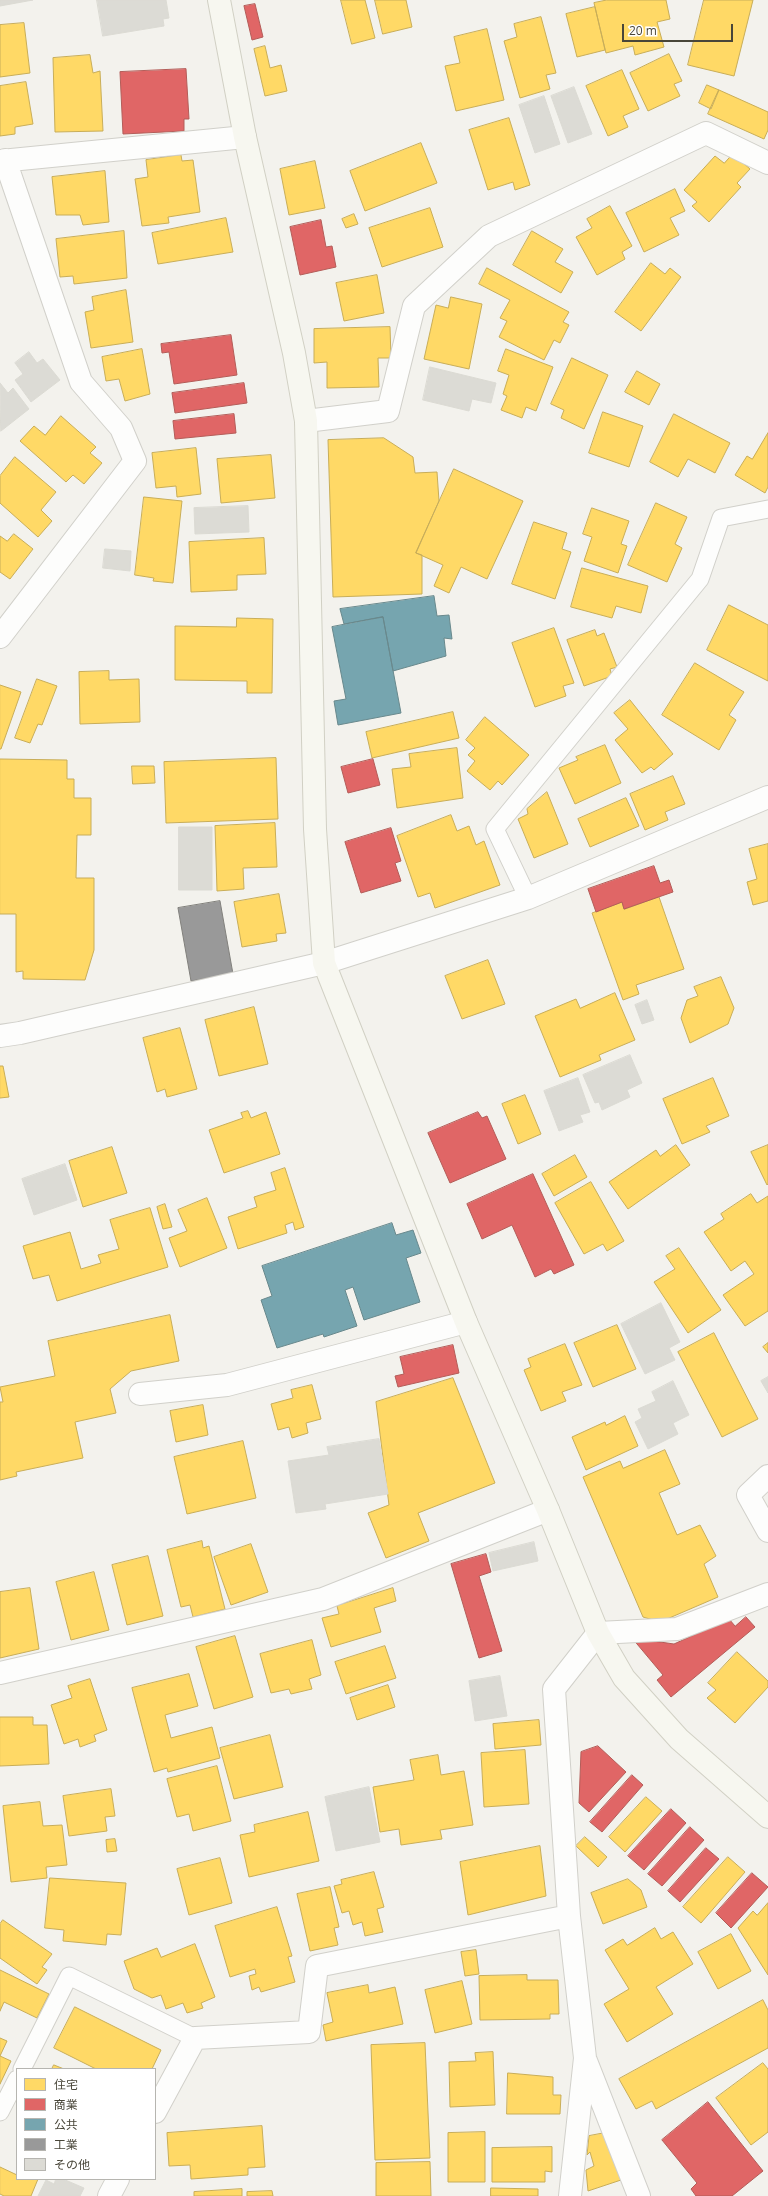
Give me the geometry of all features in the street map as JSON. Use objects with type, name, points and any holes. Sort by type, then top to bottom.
[{"type":"street","points":[[219,0],[245,137],[294,353],[306,421],[315,829],[324,964],[466,1322],[548,1510],[598,1633],[624,1678],[679,1739],[768,1817]]},
{"type":"street","points":[[306,421],[388,411],[414,306],[489,236],[706,132],[768,163]]},
{"type":"street","points":[[0,637],[135,460],[121,428],[81,382],[3,160],[245,137]]},
{"type":"street","points":[[0,1036],[20,1033],[324,964],[528,898],[768,796]]},
{"type":"street","points":[[140,1394],[227,1385],[466,1322]]},
{"type":"street","points":[[768,1476],[748,1494],[768,1531]]},
{"type":"street","points":[[0,1673],[323,1599],[548,1510]]},
{"type":"street","points":[[570,2196],[585,2058],[569,1916],[554,1689],[598,1633],[677,1629],[768,1594]]},
{"type":"street","points":[[156,2110],[195,2038],[309,2032],[317,1966],[569,1916]]},
{"type":"street","points":[[585,2058],[639,2196]]},
{"type":"street","points":[[109,2196],[117,2180]]},
{"type":"lane","points":[[528,898],[495,829],[700,579],[721,518],[768,509]]},
{"type":"lane","points":[[23,2068],[70,1976],[195,2038]]},
{"type":"lane","points":[[0,2112],[16,2081]]},
{"type":"building: 住宅","points":[[341,0],[365,0],[375,38],[352,44]]},
{"type":"building: 住宅","points":[[375,0],[406,0],[412,27],[383,34]]},
{"type":"building: 住宅","points":[[607,0],[666,0],[670,19],[657,22],[664,47],[635,55],[633,46],[606,53],[594,3]]},
{"type":"building: 住宅","points":[[704,0],[753,0],[734,76],[688,65]]},
{"type":"building: 住宅","points":[[595,7],[605,50],[577,57],[566,14]]},
{"type":"building: 住宅","points":[[541,17],[556,73],[546,75],[550,89],[520,98],[504,41],[517,37],[514,24]]},
{"type":"building: 住宅","points":[[24,23],[30,73],[0,77],[0,25]]},
{"type":"building: 住宅","points":[[487,29],[504,100],[456,111],[445,66],[460,63],[454,37]]},
{"type":"building: 住宅","points":[[265,46],[270,68],[281,65],[287,91],[265,96],[254,49]]},
{"type":"building: 住宅","points":[[669,54],[682,81],[674,84],[680,96],[648,111],[630,73]]},
{"type":"building: 住宅","points":[[90,55],[93,73],[100,71],[103,131],[55,132],[53,58]]},
{"type":"building: 住宅","points":[[622,70],[639,109],[623,116],[628,127],[608,136],[586,86]]},
{"type":"building: 住宅","points":[[26,82],[33,124],[15,127],[15,134],[0,136],[0,86]]},
{"type":"building: 住宅","points":[[707,85],[719,90],[711,109],[699,103]]},
{"type":"building: 住宅","points":[[719,90],[768,112],[768,130],[764,139],[708,114]]},
{"type":"building: 住宅","points":[[509,118],[530,185],[515,190],[513,182],[488,190],[469,130]]},
{"type":"building: 住宅","points":[[421,143],[437,183],[365,211],[350,171]]},
{"type":"building: 住宅","points":[[733,154],[750,169],[737,183],[741,187],[709,222],[692,206],[697,202],[684,190],[715,156],[724,163]]},
{"type":"building: 住宅","points":[[181,155],[182,161],[193,160],[200,212],[168,217],[169,223],[142,226],[135,179],[148,177],[146,160]]},
{"type":"building: 住宅","points":[[315,161],[325,208],[289,215],[280,169]]},
{"type":"building: 住宅","points":[[105,171],[109,222],[83,225],[80,215],[56,215],[52,177]]},
{"type":"building: 住宅","points":[[675,189],[685,211],[670,218],[679,235],[644,252],[626,213]]},
{"type":"building: 住宅","points":[[610,206],[632,246],[622,252],[625,259],[597,275],[576,237],[592,228],[587,219]]},
{"type":"building: 住宅","points":[[430,208],[443,247],[382,267],[369,228]]},
{"type":"building: 住宅","points":[[354,214],[358,224],[346,228],[342,219]]},
{"type":"building: 住宅","points":[[226,218],[233,252],[158,264],[152,233]]},
{"type":"building: 住宅","points":[[124,231],[127,278],[74,284],[73,276],[60,277],[56,239]]},
{"type":"building: 住宅","points":[[532,231],[563,249],[555,262],[573,272],[561,293],[513,265]]},
{"type":"building: 住宅","points":[[651,263],[665,274],[670,268],[681,277],[641,331],[615,312]]},
{"type":"building: 住宅","points":[[487,268],[569,312],[563,322],[569,325],[560,343],[554,340],[544,360],[499,337],[507,321],[500,318],[510,300],[479,284]]},
{"type":"building: 住宅","points":[[377,275],[384,313],[344,321],[336,283]]},
{"type":"building: 住宅","points":[[126,290],[133,342],[91,348],[85,312],[94,310],[92,297]]},
{"type":"building: 住宅","points":[[451,297],[482,304],[469,369],[424,359],[436,305],[448,308]]},
{"type":"building: 住宅","points":[[390,327],[391,358],[378,358],[379,387],[327,388],[327,362],[314,363],[314,329]]},
{"type":"building: 住宅","points":[[142,349],[150,394],[125,401],[119,379],[106,381],[102,357]]},
{"type":"building: 住宅","points":[[506,349],[553,367],[536,411],[526,407],[522,418],[501,410],[507,396],[503,394],[509,375],[498,371]]},
{"type":"building: 住宅","points":[[572,358],[608,375],[584,429],[561,418],[564,410],[551,404]]},
{"type":"building: 住宅","points":[[637,371],[660,384],[649,405],[625,392]]},
{"type":"building: 住宅","points":[[603,412],[643,426],[629,467],[589,453]]},
{"type":"building: 住宅","points":[[674,414],[730,443],[715,473],[688,459],[678,477],[650,462]]},
{"type":"building: 住宅","points":[[61,416],[96,447],[90,453],[102,463],[84,484],[73,475],[66,482],[20,441],[34,426],[45,435]]},
{"type":"building: 住宅","points":[[768,433],[768,487],[765,493],[735,475],[747,456],[752,459]]},
{"type":"building: 住宅","points":[[384,438],[413,457],[415,473],[437,472],[439,501],[416,553],[422,555],[422,594],[333,597],[328,440]]},
{"type":"building: 住宅","points":[[196,448],[201,494],[177,497],[176,486],[156,488],[152,453]]},
{"type":"building: 住宅","points":[[271,455],[275,498],[221,503],[217,459]]},
{"type":"building: 住宅","points":[[15,457],[56,492],[41,510],[52,521],[38,537],[0,503],[0,476]]},
{"type":"building: 住宅","points":[[454,469],[523,501],[487,579],[461,567],[449,593],[434,586],[443,565],[416,553]]},
{"type":"building: 住宅","points":[[144,497],[182,501],[173,583],[153,581],[154,578],[135,575]]},
{"type":"building: 住宅","points":[[656,503],[687,517],[675,544],[682,548],[667,582],[628,565]]},
{"type":"building: 住宅","points":[[592,508],[629,521],[621,544],[627,546],[618,573],[584,561],[592,537],[583,534]]},
{"type":"building: 住宅","points":[[534,522],[567,533],[562,549],[571,552],[555,599],[512,584]]},
{"type":"building: 住宅","points":[[14,534],[33,549],[10,579],[0,572],[0,536],[7,541]]},
{"type":"building: 住宅","points":[[264,538],[266,574],[237,575],[237,590],[191,592],[189,542]]},
{"type":"building: 住宅","points":[[582,568],[648,586],[641,613],[616,606],[612,618],[571,607]]},
{"type":"building: 住宅","points":[[729,605],[768,625],[768,681],[707,650]]},
{"type":"building: 住宅","points":[[237,618],[273,619],[272,693],[247,693],[247,681],[175,680],[175,626],[236,627]]},
{"type":"building: 住宅","points":[[554,628],[574,683],[563,686],[566,696],[535,707],[512,643]]},
{"type":"building: 住宅","points":[[595,630],[597,636],[604,633],[617,667],[610,669],[612,676],[584,686],[567,640]]},
{"type":"building: 住宅","points":[[695,663],[744,692],[729,715],[736,720],[719,750],[662,715]]},
{"type":"building: 住宅","points":[[109,671],[109,680],[139,679],[140,722],[80,724],[79,672]]},
{"type":"building: 住宅","points":[[37,679],[57,686],[42,725],[38,724],[30,743],[15,738]]},
{"type":"building: 住宅","points":[[0,685],[21,692],[1,749],[0,749]]},
{"type":"building: 住宅","points":[[630,700],[673,754],[654,770],[651,767],[642,773],[615,740],[628,729],[614,713]]},
{"type":"building: 住宅","points":[[453,712],[459,738],[372,758],[366,732]]},
{"type":"building: 住宅","points":[[485,717],[529,755],[502,785],[498,781],[490,790],[467,771],[475,761],[468,755],[475,748],[466,740]]},
{"type":"building: 住宅","points":[[605,745],[621,783],[575,804],[559,768],[578,760],[576,757]]},
{"type":"building: 住宅","points":[[457,748],[463,798],[397,808],[392,769],[411,767],[409,754]]},
{"type":"building: 住宅","points":[[276,758],[278,819],[166,823],[164,762]]},
{"type":"building: 住宅","points":[[0,759],[67,760],[67,779],[74,779],[74,798],[91,798],[91,835],[77,835],[76,878],[94,878],[94,950],[85,980],[23,979],[23,971],[16,972],[16,914],[0,914]]},
{"type":"building: 住宅","points":[[132,766],[154,766],[155,783],[133,784]]},
{"type":"building: 住宅","points":[[673,776],[685,804],[665,812],[668,820],[645,830],[630,794]]},
{"type":"building: 住宅","points":[[547,792],[568,844],[534,858],[518,819],[528,814],[527,809]]},
{"type":"building: 住宅","points":[[626,798],[639,826],[590,847],[578,819]]},
{"type":"building: 住宅","points":[[451,815],[457,831],[469,826],[476,845],[484,841],[500,885],[435,908],[430,893],[418,897],[397,836]]},
{"type":"building: 住宅","points":[[275,823],[277,867],[243,868],[244,889],[217,891],[215,826]]},
{"type":"building: 住宅","points":[[768,844],[768,901],[753,905],[747,882],[757,879],[749,849]]},
{"type":"building: 住宅","points":[[279,894],[286,933],[276,934],[277,941],[242,947],[234,902]]},
{"type":"building: 住宅","points":[[659,897],[684,969],[636,985],[639,994],[623,1000],[592,913],[622,902],[624,909]]},
{"type":"building: 住宅","points":[[488,960],[505,1004],[462,1019],[445,976]]},
{"type":"building: 住宅","points":[[721,977],[734,1008],[728,1024],[690,1043],[681,1018],[687,1000],[698,996],[694,987]]},
{"type":"building: 住宅","points":[[615,993],[635,1040],[599,1055],[601,1060],[560,1077],[535,1016],[576,999],[580,1008]]},
{"type":"building: 住宅","points":[[254,1007],[268,1064],[219,1076],[205,1020]]},
{"type":"building: 住宅","points":[[180,1028],[197,1089],[167,1097],[165,1089],[157,1092],[143,1038]]},
{"type":"building: 住宅","points":[[0,1066],[3,1066],[9,1097],[0,1098]]},
{"type":"building: 住宅","points":[[713,1078],[729,1116],[706,1126],[710,1132],[682,1144],[663,1099]]},
{"type":"building: 住宅","points":[[525,1095],[541,1134],[518,1144],[502,1104]]},
{"type":"building: 住宅","points":[[248,1111],[251,1118],[266,1112],[280,1154],[224,1173],[209,1130],[243,1118],[241,1113]]},
{"type":"building: 住宅","points":[[676,1145],[690,1165],[628,1209],[609,1182],[656,1150],[660,1156]]},
{"type":"building: 住宅","points":[[768,1145],[768,1184],[767,1185],[751,1152]]},
{"type":"building: 住宅","points":[[112,1147],[127,1193],[83,1207],[69,1161]]},
{"type":"building: 住宅","points":[[575,1155],[587,1177],[554,1196],[542,1174]]},
{"type":"building: 住宅","points":[[285,1168],[304,1227],[295,1230],[293,1222],[285,1225],[287,1233],[238,1249],[228,1217],[257,1207],[254,1197],[276,1190],[271,1173]]},
{"type":"building: 住宅","points":[[591,1182],[624,1241],[607,1251],[603,1244],[584,1254],[555,1203]]},
{"type":"building: 住宅","points":[[751,1194],[757,1203],[768,1196],[768,1311],[745,1326],[723,1295],[754,1274],[745,1261],[731,1271],[704,1232],[724,1219],[721,1214]]},
{"type":"building: 住宅","points":[[207,1198],[227,1248],[180,1267],[169,1238],[187,1231],[178,1210]]},
{"type":"building: 住宅","points":[[165,1204],[172,1227],[163,1229],[157,1207]]},
{"type":"building: 住宅","points":[[150,1208],[168,1267],[57,1301],[49,1275],[33,1279],[23,1246],[70,1232],[81,1269],[101,1263],[98,1255],[119,1249],[110,1220]]},
{"type":"building: 住宅","points":[[679,1248],[721,1310],[688,1333],[654,1282],[675,1269],[666,1256]]},
{"type":"building: 住宅","points":[[170,1315],[179,1361],[131,1371],[110,1389],[116,1413],[75,1422],[83,1458],[16,1472],[17,1476],[0,1480],[0,1402],[3,1402],[0,1387],[55,1376],[48,1341]]},
{"type":"building: 住宅","points":[[617,1325],[636,1369],[593,1387],[574,1343]]},
{"type":"building: 住宅","points":[[714,1333],[758,1419],[722,1437],[678,1352]]},
{"type":"building: 住宅","points":[[768,1343],[768,1353],[763,1347]]},
{"type":"building: 住宅","points":[[565,1344],[582,1385],[562,1392],[566,1401],[541,1411],[524,1370],[531,1367],[528,1359]]},
{"type":"building: 住宅","points":[[453,1378],[495,1483],[418,1513],[429,1541],[386,1558],[368,1513],[389,1505],[376,1402]]},
{"type":"building: 住宅","points":[[312,1385],[321,1419],[306,1423],[308,1433],[292,1438],[289,1427],[278,1430],[271,1404],[293,1398],[291,1390]]},
{"type":"building: 住宅","points":[[203,1405],[208,1435],[176,1442],[170,1411]]},
{"type":"building: 住宅","points":[[625,1416],[638,1446],[586,1470],[572,1437],[605,1422],[606,1425]]},
{"type":"building: 住宅","points":[[243,1441],[256,1498],[187,1514],[174,1457]]},
{"type":"building: 住宅","points":[[665,1450],[680,1484],[659,1493],[677,1535],[700,1525],[716,1556],[704,1564],[718,1597],[660,1622],[643,1617],[583,1477],[620,1461],[623,1468]]},
{"type":"building: 住宅","points":[[202,1541],[203,1548],[209,1546],[225,1609],[193,1617],[190,1605],[181,1607],[167,1550]]},
{"type":"building: 住宅","points":[[251,1544],[268,1592],[231,1605],[214,1557]]},
{"type":"building: 住宅","points":[[148,1556],[163,1616],[127,1625],[112,1565]]},
{"type":"building: 住宅","points":[[94,1572],[109,1630],[71,1640],[56,1582]]},
{"type":"building: 住宅","points":[[30,1588],[39,1649],[0,1658],[0,1592]]},
{"type":"building: 住宅","points":[[393,1588],[396,1601],[374,1608],[381,1632],[331,1647],[322,1618],[339,1614],[337,1606]]},
{"type":"building: 住宅","points":[[235,1636],[253,1697],[214,1709],[196,1647]]},
{"type":"building: 住宅","points":[[312,1640],[321,1675],[309,1679],[312,1689],[291,1694],[289,1689],[271,1693],[260,1654]]},
{"type":"building: 住宅","points":[[385,1646],[396,1678],[346,1694],[335,1662]]},
{"type":"building: 住宅","points":[[737,1652],[768,1681],[768,1687],[735,1723],[707,1698],[716,1690],[708,1683]]},
{"type":"building: 住宅","points":[[189,1674],[198,1706],[165,1715],[171,1738],[212,1727],[220,1758],[168,1772],[167,1768],[154,1772],[132,1688]]},
{"type":"building: 住宅","points":[[90,1679],[107,1730],[94,1735],[96,1741],[80,1747],[78,1739],[64,1744],[51,1705],[72,1698],[68,1686]]},
{"type":"building: 住宅","points":[[388,1685],[395,1707],[357,1720],[350,1698]]},
{"type":"building: 住宅","points":[[0,1717],[33,1717],[33,1725],[47,1725],[49,1764],[0,1766]]},
{"type":"building: 住宅","points":[[539,1720],[541,1745],[495,1749],[493,1724]]},
{"type":"building: 住宅","points":[[270,1735],[283,1787],[234,1799],[220,1748]]},
{"type":"building: 住宅","points":[[525,1750],[529,1804],[484,1807],[481,1753]]},
{"type":"building: 住宅","points":[[438,1755],[441,1775],[464,1771],[473,1825],[440,1830],[442,1839],[401,1845],[399,1829],[380,1832],[373,1787],[414,1780],[410,1760]]},
{"type":"building: 住宅","points":[[217,1766],[231,1821],[193,1831],[189,1814],[177,1817],[167,1779]]},
{"type":"building: 住宅","points":[[111,1789],[115,1816],[105,1817],[107,1831],[69,1836],[63,1796]]},
{"type":"building: 住宅","points":[[646,1797],[662,1811],[625,1852],[609,1837]]},
{"type":"building: 住宅","points":[[40,1802],[43,1826],[62,1825],[67,1865],[46,1867],[47,1878],[11,1882],[3,1806]]},
{"type":"building: 住宅","points":[[308,1812],[319,1861],[249,1877],[240,1835],[255,1832],[254,1825]]},
{"type":"building: 住宅","points":[[585,1837],[607,1857],[598,1867],[576,1846]]},
{"type":"building: 住宅","points":[[115,1839],[117,1851],[107,1852],[106,1840]]},
{"type":"building: 住宅","points":[[540,1846],[546,1896],[468,1915],[460,1862]]},
{"type":"building: 住宅","points":[[728,1857],[745,1872],[701,1923],[683,1907]]},
{"type":"building: 住宅","points":[[220,1858],[232,1903],[189,1915],[177,1869]]},
{"type":"building: 住宅","points":[[374,1872],[384,1907],[377,1909],[383,1932],[365,1936],[362,1922],[353,1925],[349,1911],[342,1913],[334,1886],[342,1884],[341,1880]]},
{"type":"building: 住宅","points":[[50,1878],[126,1883],[121,1935],[107,1934],[106,1945],[63,1941],[64,1930],[45,1928]]},
{"type":"building: 住宅","points":[[628,1879],[641,1890],[647,1907],[603,1924],[591,1893]]},
{"type":"building: 住宅","points":[[330,1887],[339,1927],[334,1928],[338,1945],[310,1951],[297,1894]]},
{"type":"building: 住宅","points":[[768,1903],[768,1975],[738,1928],[753,1911],[757,1915]]},
{"type":"building: 住宅","points":[[277,1907],[292,1956],[288,1957],[295,1982],[261,1992],[259,1987],[252,1990],[249,1976],[256,1974],[255,1969],[230,1977],[215,1926]]},
{"type":"building: 住宅","points":[[3,1920],[52,1954],[42,1967],[47,1970],[37,1984],[0,1958],[0,1924]]},
{"type":"building: 住宅","points":[[655,1928],[661,1939],[673,1932],[693,1964],[656,1987],[673,2014],[627,2042],[604,2004],[629,1989],[605,1950],[623,1939],[627,1945]]},
{"type":"building: 住宅","points":[[731,1934],[751,1971],[718,1989],[698,1952]]},
{"type":"building: 住宅","points":[[195,1944],[215,1997],[201,2003],[203,2008],[187,2013],[183,2003],[166,2009],[161,1995],[152,1998],[134,1989],[124,1961],[157,1948],[161,1957]]},
{"type":"building: 住宅","points":[[476,1950],[479,1974],[465,1976],[461,1952]]},
{"type":"building: 住宅","points":[[0,1970],[49,1994],[37,2018],[4,2002],[0,2011]]},
{"type":"building: 住宅","points":[[527,1975],[527,1980],[558,1980],[559,2014],[550,2014],[550,2019],[480,2020],[479,1976]]},
{"type":"building: 住宅","points":[[462,1981],[472,2024],[435,2033],[425,1990]]},
{"type":"building: 住宅","points":[[368,1985],[369,1993],[395,1987],[403,2024],[326,2041],[323,2025],[333,2022],[327,1993]]},
{"type":"building: 住宅","points":[[763,2000],[768,2010],[768,2048],[656,2109],[652,2101],[636,2109],[619,2079]]},
{"type":"building: 住宅","points":[[75,2007],[161,2050],[152,2068],[94,2068],[54,2048]]},
{"type":"building: 住宅","points":[[0,2038],[7,2041],[0,2056]]},
{"type":"building: 住宅","points":[[425,2043],[430,2158],[375,2160],[371,2045]]},
{"type":"building: 住宅","points":[[493,2052],[495,2105],[450,2107],[449,2062],[476,2061],[475,2053]]},
{"type":"building: 住宅","points":[[0,2056],[11,2061],[0,2084]]},
{"type":"building: 住宅","points":[[763,2063],[768,2069],[768,2132],[751,2145],[716,2098]]},
{"type":"building: 住宅","points":[[54,2065],[62,2068],[52,2068]]},
{"type":"building: 住宅","points":[[508,2073],[553,2077],[553,2095],[561,2095],[560,2114],[507,2114]]},
{"type":"building: 住宅","points":[[262,2126],[265,2167],[248,2168],[248,2175],[191,2179],[190,2165],[169,2166],[167,2133]]},
{"type":"building: 住宅","points":[[485,2132],[485,2182],[448,2182],[448,2133]]},
{"type":"building: 住宅","points":[[605,2133],[621,2180],[588,2191],[586,2170],[594,2166],[590,2152],[587,2155],[589,2136]]},
{"type":"building: 住宅","points":[[552,2147],[552,2172],[545,2171],[545,2182],[492,2182],[492,2148]]},
{"type":"building: 住宅","points":[[430,2162],[431,2196],[376,2196],[376,2163]]},
{"type":"building: 住宅","points":[[0,2167],[16,2175],[16,2180],[38,2180],[31,2196],[4,2196],[0,2194]]},
{"type":"building: 住宅","points":[[491,2188],[538,2189],[538,2196],[491,2196]]},
{"type":"building: 住宅","points":[[242,2189],[242,2196],[194,2196],[194,2192]]},
{"type":"building: 住宅","points":[[272,2191],[273,2196],[247,2196],[247,2192]]},
{"type":"building: 商業","points":[[255,4],[263,37],[252,40],[244,6]]},
{"type":"building: 商業","points":[[186,69],[189,119],[184,119],[184,131],[123,134],[120,72]]},
{"type":"building: 商業","points":[[321,220],[326,247],[332,246],[336,267],[300,275],[290,227]]},
{"type":"building: 商業","points":[[231,335],[237,375],[174,384],[169,352],[162,353],[161,344]]},
{"type":"building: 商業","points":[[244,383],[247,403],[175,413],[172,393]]},
{"type":"building: 商業","points":[[234,414],[236,433],[175,439],[173,421]]},
{"type":"building: 商業","points":[[373,759],[380,785],[348,793],[341,767]]},
{"type":"building: 商業","points":[[391,828],[401,861],[395,863],[401,881],[361,893],[345,842]]},
{"type":"building: 商業","points":[[654,866],[660,883],[669,880],[673,892],[624,909],[622,902],[596,912],[588,889]]},
{"type":"building: 商業","points":[[478,1112],[482,1118],[487,1116],[506,1159],[450,1183],[428,1133]]},
{"type":"building: 商業","points":[[533,1174],[574,1265],[554,1274],[551,1269],[535,1277],[512,1225],[482,1239],[467,1204]]},
{"type":"building: 商業","points":[[453,1345],[459,1373],[398,1387],[395,1376],[404,1374],[400,1357]]},
{"type":"building: 商業","points":[[486,1554],[491,1572],[479,1576],[502,1651],[479,1658],[451,1564]]},
{"type":"building: 商業","points":[[746,1617],[755,1627],[671,1697],[657,1680],[663,1675],[632,1638],[674,1644],[729,1619],[735,1626]]},
{"type":"building: 商業","points":[[598,1746],[626,1772],[589,1812],[579,1803],[581,1752]]},
{"type":"building: 商業","points":[[632,1775],[643,1785],[602,1832],[590,1822]]},
{"type":"building: 商業","points":[[671,1809],[686,1823],[644,1870],[628,1856]]},
{"type":"building: 商業","points":[[690,1827],[704,1840],[662,1886],[648,1874]]},
{"type":"building: 商業","points":[[706,1848],[719,1859],[680,1902],[668,1891]]},
{"type":"building: 商業","points":[[752,1873],[768,1887],[731,1928],[716,1913]]},
{"type":"building: 商業","points":[[708,2102],[763,2171],[732,2196],[696,2196],[691,2189],[697,2183],[662,2140]]},
{"type":"building: 公共","points":[[434,596],[437,616],[449,615],[452,639],[444,638],[446,656],[393,671],[383,617],[344,624],[340,609]]},
{"type":"building: 公共","points":[[383,617],[401,713],[338,725],[334,701],[346,699],[332,627]]},
{"type":"building: 公共","points":[[392,1223],[396,1235],[413,1230],[421,1253],[406,1258],[420,1302],[364,1320],[353,1287],[345,1290],[357,1326],[324,1337],[323,1334],[277,1348],[261,1300],[272,1296],[262,1266]]},
{"type":"building: 工業","points":[[220,901],[233,974],[191,981],[178,908]]},
{"type":"building: その他","points":[[0,0],[33,0],[0,6]]},
{"type":"building: その他","points":[[97,0],[166,0],[169,18],[163,19],[164,26],[103,36]]},
{"type":"building: その他","points":[[574,87],[592,134],[568,143],[551,96]]},
{"type":"building: その他","points":[[544,96],[560,144],[535,153],[519,105]]},
{"type":"building: その他","points":[[29,352],[37,363],[43,359],[60,380],[31,402],[15,380],[23,374],[15,363]]},
{"type":"building: その他","points":[[430,367],[496,383],[491,403],[472,399],[469,411],[423,400]]},
{"type":"building: その他","points":[[0,383],[8,393],[13,388],[29,409],[1,431]]},
{"type":"building: その他","points":[[248,506],[249,532],[195,534],[194,508]]},
{"type":"building: その他","points":[[105,549],[131,551],[130,571],[103,568]]},
{"type":"building: その他","points":[[179,827],[212,827],[212,890],[179,890]]},
{"type":"building: その他","points":[[647,1000],[654,1020],[642,1024],[635,1005]]},
{"type":"building: その他","points":[[630,1055],[642,1083],[627,1090],[630,1097],[602,1110],[599,1102],[595,1103],[583,1075]]},
{"type":"building: その他","points":[[578,1078],[590,1112],[580,1115],[583,1122],[559,1131],[544,1091]]},
{"type":"building: その他","points":[[65,1164],[77,1200],[34,1215],[22,1179]]},
{"type":"building: その他","points":[[661,1303],[680,1342],[669,1348],[675,1360],[645,1374],[621,1324]]},
{"type":"building: その他","points":[[768,1377],[768,1393],[761,1381]]},
{"type":"building: その他","points":[[673,1381],[689,1415],[673,1423],[678,1434],[648,1449],[635,1422],[642,1418],[638,1409],[656,1401],[652,1392]]},
{"type":"building: その他","points":[[379,1439],[388,1494],[325,1504],[326,1509],[296,1513],[288,1461],[329,1455],[327,1447]]},
{"type":"building: その他","points":[[534,1542],[538,1561],[493,1571],[489,1553]]},
{"type":"building: その他","points":[[500,1676],[507,1716],[475,1721],[469,1681]]},
{"type":"building: その他","points":[[369,1787],[380,1842],[336,1851],[325,1797]]},
{"type":"building: その他","points":[[46,2180],[54,2184],[56,2180],[65,2180],[84,2188],[80,2196],[38,2196]]}]
